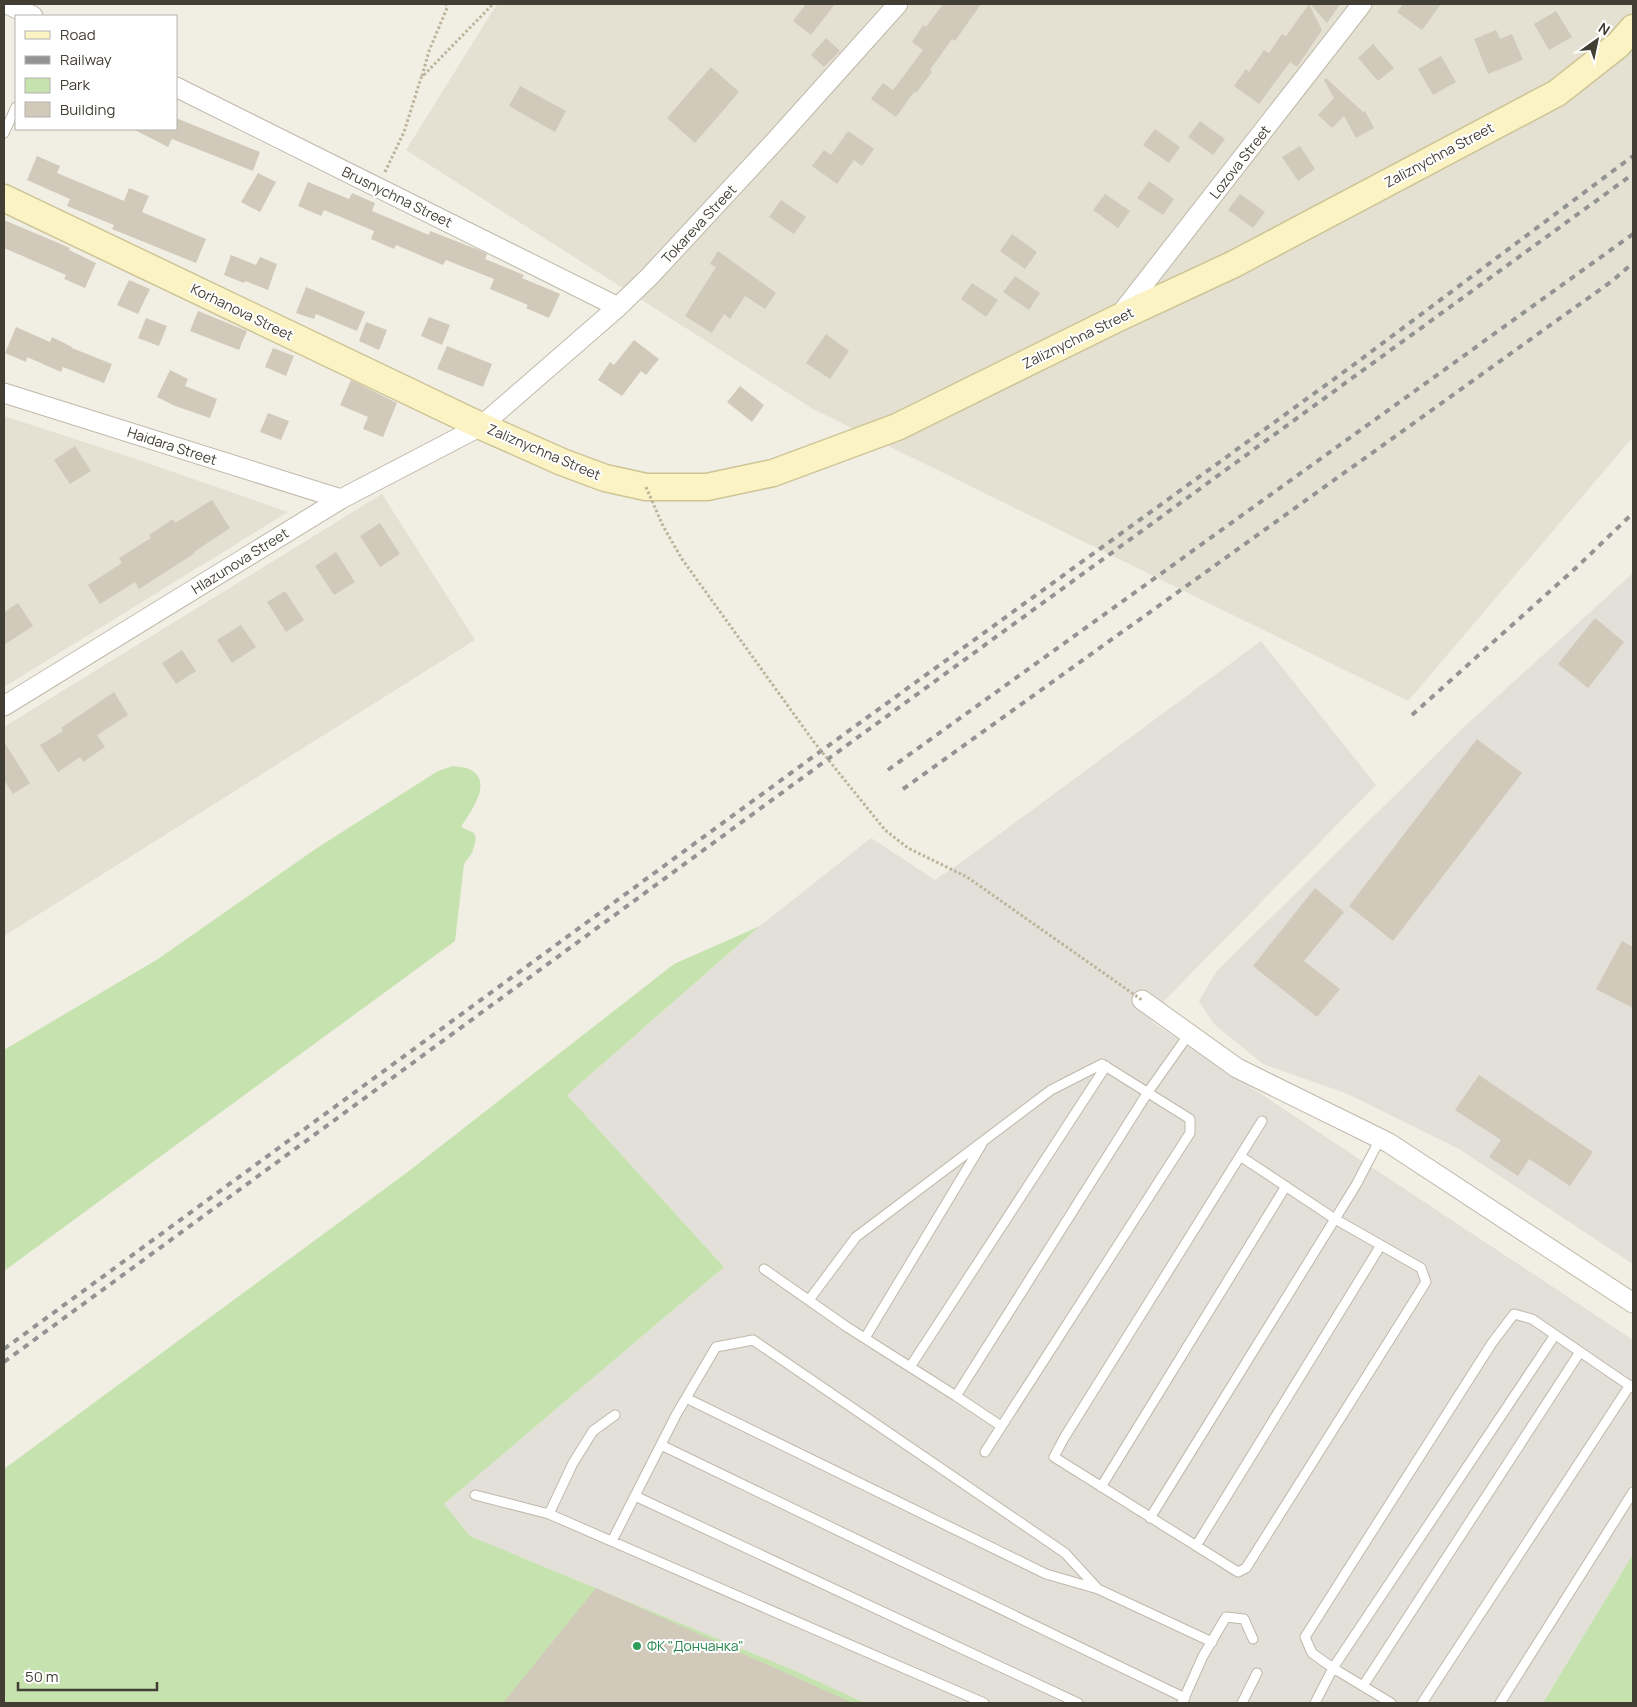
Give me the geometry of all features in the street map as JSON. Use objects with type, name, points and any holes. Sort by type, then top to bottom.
[{"type":"main road","name":"Zaliznychna Street","points":[[481,426],[562,462],[604,478],[646,487],[707,487],[773,473],[897,427],[1116,319],[1234,264],[1557,93],[1618,45],[1633,28]]},
{"type":"main road","name":"Korhanova Street","points":[[4,198],[481,426]]},
{"type":"street","points":[[7,4],[31,15]]},
{"type":"street","name":"Tokareva Street","points":[[481,426],[618,307],[650,276],[898,4]]},
{"type":"street","name":"Lozova Street","points":[[1116,319],[1362,4]]},
{"type":"street","name":"Brusnychna Street","points":[[178,88],[618,307]]},
{"type":"street","name":"Haidara Street","points":[[4,393],[341,499]]},
{"type":"street","name":"Hlazunova Street","points":[[4,706],[341,499],[481,426]]},
{"type":"street","points":[[1142,1000],[1237,1068],[1380,1139],[1633,1303]]},
{"type":"lane","points":[[4,133],[15,109]]},
{"type":"lane","points":[[956,1396],[1148,1092],[1189,1034]]},
{"type":"lane","points":[[809,1300],[856,1237],[1051,1090],[1102,1064],[1190,1119],[1190,1133],[985,1452]]},
{"type":"lane","points":[[910,1367],[1106,1066]]},
{"type":"lane","points":[[1240,1156],[1335,1219],[1421,1268],[1426,1282],[1246,1568],[1238,1572],[1054,1457],[1262,1120]]},
{"type":"lane","points":[[1150,1518],[1356,1185],[1380,1139]]},
{"type":"lane","points":[[865,1338],[985,1140]]},
{"type":"lane","points":[[1101,1487],[1286,1186]]},
{"type":"lane","points":[[1196,1546],[1381,1245]]},
{"type":"lane","points":[[764,1269],[865,1338],[1000,1426]]},
{"type":"lane","points":[[1391,1703],[1333,1668],[1312,1652],[1305,1638],[1492,1343],[1514,1314],[1532,1319],[1631,1387],[1422,1703]]},
{"type":"lane","points":[[1315,1703],[1333,1668],[1555,1335]]},
{"type":"lane","points":[[612,1541],[686,1398],[716,1347],[754,1340],[1065,1553],[1098,1589]]},
{"type":"lane","points":[[1363,1686],[1580,1352]]},
{"type":"lane","points":[[686,1398],[1046,1574],[1098,1589],[1212,1642]]},
{"type":"lane","points":[[549,1514],[573,1463],[593,1431],[615,1415]]},
{"type":"lane","points":[[661,1445],[1184,1700],[1203,1656],[1226,1617],[1244,1619],[1253,1639]]},
{"type":"lane","points":[[1500,1703],[1633,1492]]},
{"type":"lane","points":[[476,1495],[549,1514],[984,1703]]},
{"type":"lane","points":[[635,1496],[1078,1703]]},
{"type":"lane","points":[[1242,1703],[1257,1673]]},
{"type":"path","points":[[378,187],[404,132],[446,4]]},
{"type":"path","points":[[421,78],[493,4]]},
{"type":"path","points":[[646,487],[682,559],[814,742],[885,830],[908,848],[967,877],[1142,1000]]},
{"type":"shaded area","points":[[497,4],[1633,4],[1633,437],[1408,701],[813,409],[406,150]]},
{"type":"shaded area","points":[[4,416],[130,457],[288,512],[4,687]]},
{"type":"shaded area","points":[[382,494],[475,640],[4,936],[4,727]]},
{"type":"shaded area","points":[[1633,573],[1633,1264],[1459,1149],[1348,1094],[1263,1064],[1214,1024],[1199,1001],[1216,972],[1463,728]]},
{"type":"shaded area","points":[[1261,641],[1376,785],[1166,999],[1152,1022],[1633,1340],[1633,1554],[1543,1703],[865,1703],[798,1672],[470,1536],[444,1504],[724,1267],[567,1095],[760,926],[871,838],[935,880]]},
{"type":"green space","points":[[453,766],[469,769],[476,774],[480,781],[478,797],[461,827],[474,833],[476,839],[472,853],[464,864],[455,941],[4,1271],[4,1050],[158,959],[317,848],[438,771]]},
{"type":"green space","points":[[760,926],[567,1095],[724,1267],[444,1504],[470,1536],[798,1672],[865,1703],[4,1703],[4,1469],[405,1174],[674,964]]},
{"type":"green space","points":[[1633,1554],[1633,1703],[1543,1703]]},
{"type":"building","points":[[806,4],[835,4],[811,35],[793,21]]},
{"type":"building","points":[[943,4],[981,4],[955,41],[952,39],[930,70],[932,72],[916,93],[914,92],[896,117],[871,99],[883,83],[893,90],[923,50],[912,42],[923,25],[926,27]]},
{"type":"building","points":[[1309,4],[1322,30],[1297,67],[1290,62],[1259,104],[1234,86],[1246,69],[1249,72],[1264,50],[1269,53],[1282,34],[1286,36]]},
{"type":"building","points":[[1310,4],[1340,4],[1327,23]]},
{"type":"building","points":[[1403,4],[1441,4],[1422,30],[1397,12]]},
{"type":"building","points":[[1556,11],[1572,37],[1549,50],[1534,24]]},
{"type":"building","points":[[1496,30],[1500,39],[1512,34],[1523,60],[1488,74],[1474,39]]},
{"type":"building","points":[[826,38],[840,51],[824,67],[811,55]]},
{"type":"building","points":[[1373,44],[1394,68],[1378,81],[1358,58]]},
{"type":"building","points":[[1441,56],[1456,82],[1433,95],[1418,69]]},
{"type":"building","points":[[711,67],[739,92],[695,143],[667,118]]},
{"type":"building","points":[[1326,78],[1363,112],[1365,111],[1374,128],[1356,138],[1344,116],[1332,128],[1318,115],[1334,98],[1324,80]]},
{"type":"building","points":[[520,86],[566,111],[555,132],[509,106]]},
{"type":"building","points":[[178,119],[260,152],[253,171],[172,139],[168,147],[135,130],[178,130]]},
{"type":"building","points":[[1200,121],[1225,139],[1213,155],[1188,137]]},
{"type":"building","points":[[1155,129],[1180,147],[1169,163],[1143,145]]},
{"type":"building","points":[[848,131],[874,149],[862,166],[854,160],[837,184],[812,166],[824,150],[831,155]]},
{"type":"building","points":[[1300,146],[1315,169],[1298,181],[1282,157]]},
{"type":"building","points":[[37,156],[60,166],[57,173],[124,201],[129,188],[149,196],[142,212],[206,239],[196,263],[112,229],[114,225],[67,206],[70,199],[27,180]]},
{"type":"building","points":[[258,173],[276,182],[260,212],[241,202]]},
{"type":"building","points":[[1149,181],[1174,199],[1163,215],[1137,198]]},
{"type":"building","points":[[308,182],[349,199],[352,193],[375,203],[372,211],[429,235],[430,231],[479,250],[487,254],[485,259],[524,275],[522,278],[560,294],[549,318],[526,308],[528,305],[490,289],[494,279],[446,260],[443,265],[396,245],[394,249],[371,239],[374,231],[324,210],[321,216],[298,206]]},
{"type":"building","points":[[1105,194],[1130,211],[1118,228],[1093,210]]},
{"type":"building","points":[[1240,194],[1265,212],[1253,228],[1228,210]]},
{"type":"building","points":[[781,200],[806,217],[794,234],[769,217]]},
{"type":"building","points":[[4,220],[70,248],[69,250],[96,263],[85,288],[64,279],[66,275],[4,248]]},
{"type":"building","points":[[1012,234],[1037,252],[1025,269],[1000,251]]},
{"type":"building","points":[[718,251],[776,293],[765,309],[745,296],[730,319],[724,314],[712,333],[685,316],[716,267],[710,264]]},
{"type":"building","points":[[231,255],[256,265],[260,257],[277,264],[268,290],[224,275]]},
{"type":"building","points":[[1015,276],[1040,293],[1029,310],[1003,292]]},
{"type":"building","points":[[129,280],[150,289],[138,314],[117,305]]},
{"type":"building","points":[[972,283],[998,300],[986,317],[961,299]]},
{"type":"building","points":[[306,287],[365,312],[357,331],[316,314],[314,319],[296,313]]},
{"type":"building","points":[[198,311],[247,331],[239,350],[190,331]]},
{"type":"building","points":[[429,317],[450,325],[442,345],[421,336]]},
{"type":"building","points":[[146,318],[167,326],[159,346],[138,338]]},
{"type":"building","points":[[366,322],[387,330],[379,350],[359,341]]},
{"type":"building","points":[[16,327],[50,342],[52,337],[72,348],[112,364],[104,383],[63,367],[61,372],[27,357],[26,362],[5,353]]},
{"type":"building","points":[[826,334],[849,351],[830,379],[806,363]]},
{"type":"building","points":[[634,340],[659,359],[646,375],[641,371],[622,396],[598,380],[610,362],[614,365]]},
{"type":"building","points":[[447,346],[492,364],[483,387],[437,369]]},
{"type":"building","points":[[273,348],[294,356],[286,376],[265,367]]},
{"type":"building","points":[[170,370],[188,379],[185,386],[217,399],[210,418],[175,406],[157,397]]},
{"type":"building","points":[[351,380],[397,403],[383,437],[363,429],[368,417],[340,405]]},
{"type":"building","points":[[740,386],[764,405],[752,422],[727,402]]},
{"type":"building","points":[[268,413],[289,421],[281,440],[260,432]]},
{"type":"building","points":[[75,446],[91,471],[70,484],[54,460]]},
{"type":"building","points":[[212,500],[230,528],[139,589],[135,582],[100,604],[88,585],[122,563],[119,558],[151,538],[149,535],[173,519],[175,523]]},
{"type":"building","points":[[380,523],[400,554],[380,567],[360,536]]},
{"type":"building","points":[[336,552],[355,582],[334,595],[315,566]]},
{"type":"building","points":[[285,591],[304,620],[286,632],[267,602]]},
{"type":"building","points":[[18,603],[33,626],[4,645],[4,612]]},
{"type":"building","points":[[1595,618],[1624,642],[1588,688],[1558,664]]},
{"type":"building","points":[[241,625],[256,647],[232,663],[217,640]]},
{"type":"building","points":[[182,650],[196,671],[176,684],[162,663]]},
{"type":"building","points":[[114,692],[128,715],[97,735],[105,747],[83,762],[80,757],[58,772],[40,745],[63,731],[61,728]]},
{"type":"building","points":[[1477,739],[1522,773],[1393,941],[1349,906]]},
{"type":"building","points":[[4,742],[30,783],[13,794],[4,780]]},
{"type":"building","points":[[1315,888],[1344,912],[1304,961],[1340,989],[1317,1017],[1253,966]]},
{"type":"building","points":[[1622,941],[1633,947],[1633,1008],[1596,989]]},
{"type":"building","points":[[1479,1075],[1593,1152],[1570,1186],[1529,1159],[1518,1176],[1489,1157],[1501,1140],[1455,1110]]},
{"type":"building","name":"ФК \"Дончанка\"","points":[[596,1588],[853,1703],[503,1703]]},
{"type":"railway","points":[[4,1349],[821,751],[1352,366],[1633,156]]},
{"type":"railway","points":[[4,1362],[828,759],[1633,174]]},
{"type":"railway","points":[[888,770],[1633,234]]},
{"type":"railway","points":[[903,789],[1612,281],[1633,263]]},
{"type":"railway","points":[[1412,715],[1579,565],[1633,513]]},
{"type":"place","name":"ФК \"Дончанка\"","points":[[637,1646]]}]
